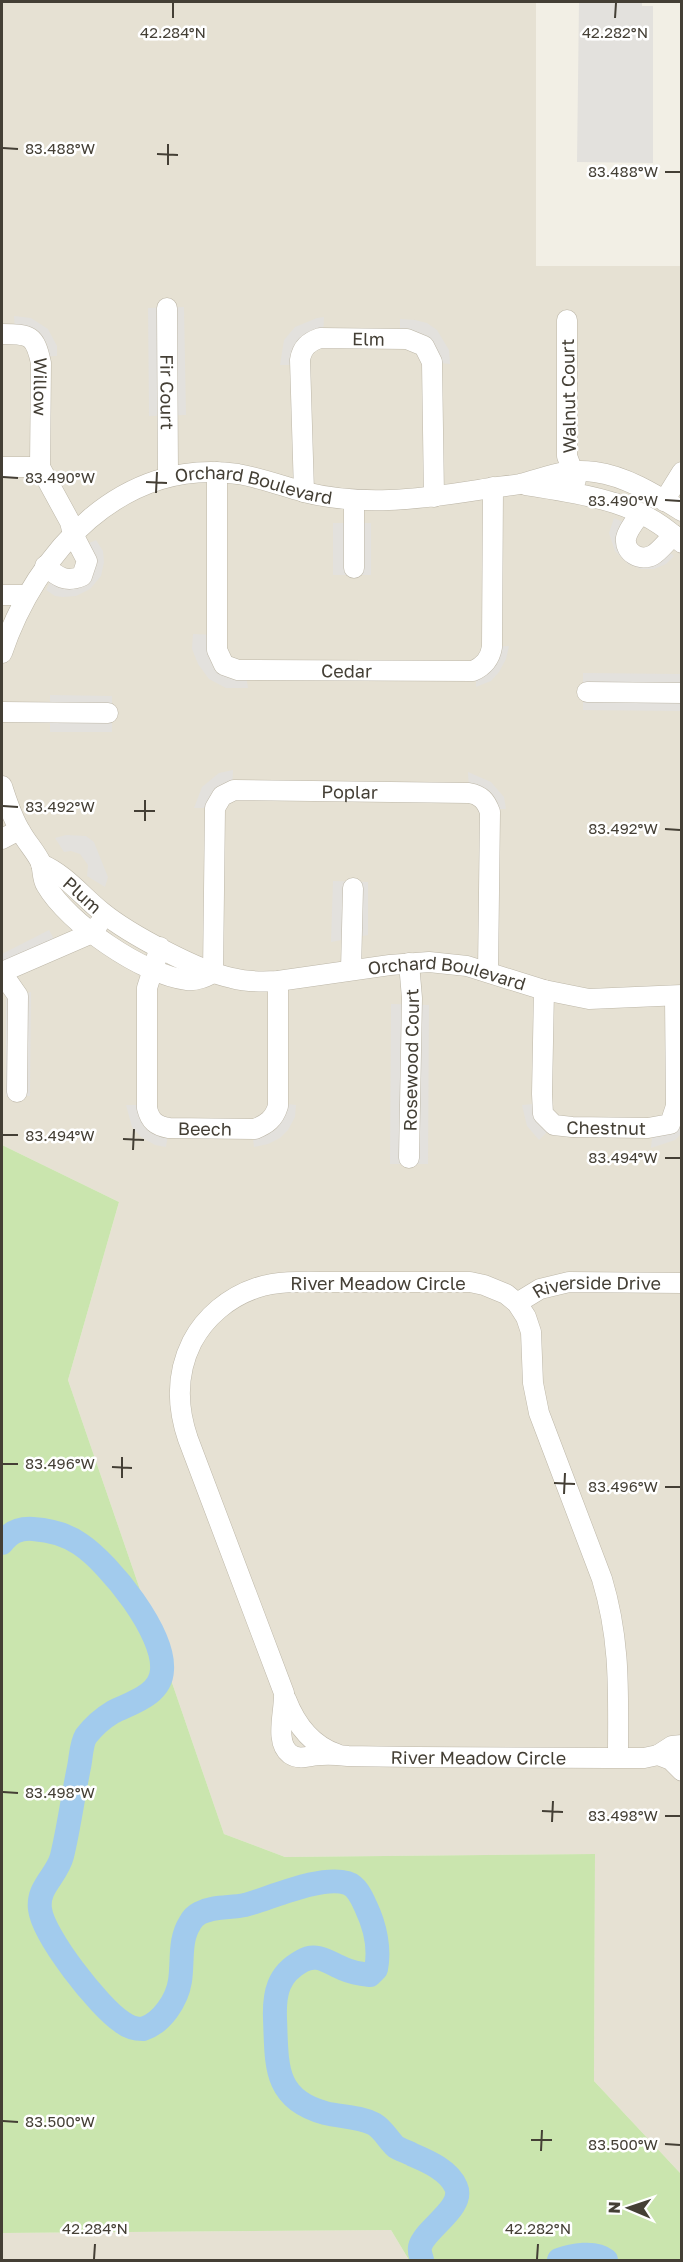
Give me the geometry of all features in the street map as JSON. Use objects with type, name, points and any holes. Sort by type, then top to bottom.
[{"type":"street","name":"Fir Court","points":[[167,308],[168,476]]},
{"type":"street","name":"Walnut Court","points":[[567,320],[567,456],[574,471],[576,493]]},
{"type":"street","name":"Willow","points":[[2,334],[25,335],[34,339],[38,347],[41,363],[40,467],[70,522],[73,534],[87,561],[82,576],[70,581],[58,577],[45,567]]},
{"type":"street","name":"Elm","points":[[304,492],[300,360],[304,347],[320,338],[407,339],[424,346],[432,362],[434,496]]},
{"type":"street","points":[[2,467],[40,467]]},
{"type":"street","name":"Orchard Boulevard","points":[[2,652],[27,595],[45,567],[73,534],[119,497],[168,476],[191,472],[217,472],[254,477],[304,492],[354,500],[391,500],[519,484],[554,473],[596,472],[617,478],[675,506]]},
{"type":"street","name":"Cedar","points":[[217,472],[217,650],[219,659],[224,665],[238,670],[473,671],[480,667],[489,658],[492,646],[493,487]]},
{"type":"street","points":[[641,513],[627,537],[627,547],[634,555],[642,558],[651,556],[672,534],[681,472]]},
{"type":"street","name":"Orchard Boulevard","points":[[519,484],[607,500],[641,513],[672,534]]},
{"type":"street","points":[[354,500],[354,568]]},
{"type":"street","points":[[2,595],[27,595]]},
{"type":"street","points":[[587,692],[681,693]]},
{"type":"street","points":[[2,712],[108,713]]},
{"type":"street","name":"Orchard Boulevard","points":[[2,786],[19,830],[41,864],[45,884],[67,910],[92,933],[124,955],[153,969],[188,980],[201,979],[213,974]]},
{"type":"street","name":"Poplar","points":[[213,974],[215,808],[222,796],[234,790],[469,793],[480,796],[487,803],[490,812],[488,971]]},
{"type":"street","points":[[2,839],[19,830]]},
{"type":"street","name":"Plum","points":[[41,864],[56,870],[106,915],[92,933]]},
{"type":"street","points":[[351,970],[353,888]]},
{"type":"street","name":"Orchard Boulevard","points":[[106,915],[160,947],[213,974],[247,981],[278,981],[409,963],[451,963],[488,971],[544,990],[589,999],[678,996]]},
{"type":"street","points":[[17,1092],[18,996],[2,973],[92,933]]},
{"type":"street","name":"Beech","points":[[160,947],[147,988],[147,1108],[152,1121],[167,1128],[255,1129],[265,1125],[273,1118],[278,1106],[278,981]]},
{"type":"street","name":"Rosewood Court","points":[[409,963],[412,998],[409,1158]]},
{"type":"street","name":"Chestnut","points":[[544,990],[543,1114],[554,1125],[572,1127],[648,1128],[670,1124],[676,1106],[678,996]]},
{"type":"street","name":"River Meadow Circle","points":[[516,1303],[500,1291],[470,1282],[283,1282],[257,1288],[232,1299],[209,1318],[194,1338],[184,1361],[180,1382],[179,1403],[183,1424],[284,1693],[285,1709],[280,1732],[285,1749],[299,1758],[321,1755],[644,1758],[658,1755],[672,1746],[681,1745]]},
{"type":"street","name":"Riverside Drive","points":[[516,1303],[540,1289],[569,1282],[681,1282]]},
{"type":"street","points":[[516,1303],[526,1317],[531,1332],[533,1383],[540,1413],[602,1579],[610,1607],[618,1661],[618,1758]]},
{"type":"street","points":[[658,1755],[671,1760],[681,1771]]},
{"type":"shaded area","points":[[2,2],[536,2],[536,266],[681,266],[681,2174],[594,2081],[595,1854],[285,1857],[224,1834],[68,1380],[119,1202],[2,1145]]},
{"type":"shaded area","points":[[579,2],[642,2],[642,6],[653,6],[653,163],[577,162]]},
{"type":"shaded area","points":[[184,307],[186,415],[149,416],[148,308]]},
{"type":"shaded area","points":[[14,316],[31,318],[48,329],[57,346],[57,356],[40,357],[15,334]]},
{"type":"shaded area","points":[[324,317],[323,338],[300,365],[280,365],[284,340],[295,327]]},
{"type":"shaded area","points":[[400,319],[427,323],[437,330],[449,350],[450,364],[432,362],[400,339]]},
{"type":"shaded area","points":[[614,518],[632,526],[630,552],[662,546],[674,556],[666,564],[654,569],[641,569],[628,564],[615,551],[609,533]]},
{"type":"shaded area","points":[[333,523],[371,523],[371,575],[333,575]]},
{"type":"shaded area","points":[[96,540],[103,551],[104,562],[101,576],[90,589],[76,596],[63,597],[55,596],[46,590],[54,574],[82,576],[80,547]]},
{"type":"shaded area","points":[[193,634],[217,635],[217,650],[245,669],[248,688],[226,688],[209,679],[198,664],[192,649]]},
{"type":"shaded area","points":[[509,646],[506,659],[499,672],[491,681],[476,687],[476,670],[492,647]]},
{"type":"shaded area","points":[[583,673],[681,674],[680,711],[583,710]]},
{"type":"shaded area","points":[[50,695],[112,696],[112,732],[50,732]]},
{"type":"shaded area","points":[[233,770],[232,791],[215,808],[194,808],[202,787],[219,773]]},
{"type":"shaded area","points":[[468,772],[491,782],[504,797],[506,809],[489,809],[469,793]]},
{"type":"shaded area","points":[[66,835],[86,836],[94,842],[108,877],[105,887],[87,876],[88,865],[80,854],[71,851],[64,852],[55,838]]},
{"type":"shaded area","points":[[333,881],[368,882],[368,935],[331,942]]},
{"type":"shaded area","points":[[49,930],[59,948],[2,972],[2,954]]},
{"type":"shaded area","points":[[31,992],[30,1096],[6,1096],[6,999]]},
{"type":"shaded area","points":[[391,1004],[429,1005],[428,1164],[390,1164]]},
{"type":"shaded area","points":[[543,1103],[554,1125],[539,1140],[527,1126],[522,1105]]},
{"type":"shaded area","points":[[287,1104],[296,1105],[295,1117],[288,1130],[280,1138],[268,1144],[254,1147],[252,1129]]},
{"type":"shaded area","points":[[126,1105],[147,1105],[169,1128],[166,1147],[155,1145],[141,1137],[132,1127]]},
{"type":"shaded area","points":[[681,1106],[681,1134],[675,1140],[651,1148],[653,1127]]},
{"type":"shaded area","points":[[391,2230],[409,2260],[2,2260],[2,2233]]},
{"type":"green space","points":[[2,1145],[119,1202],[68,1380],[224,1834],[285,1857],[595,1854],[594,2081],[681,2174],[681,2260],[409,2260],[391,2230],[2,2233]]},
{"type":"waterway","points":[[2,1543],[15,1532],[28,1529],[45,1530],[80,1544],[120,1583],[145,1619],[161,1655],[160,1679],[151,1692],[113,1712],[92,1729],[84,1739],[62,1856],[41,1894],[40,1909],[51,1936],[61,1953],[100,2002],[124,2024],[143,2029],[156,2022],[168,2010],[176,1996],[180,1981],[184,1936],[194,1917],[210,1909],[245,1905],[296,1888],[324,1882],[336,1881],[354,1887],[363,1900],[374,1930],[377,1946],[376,1969],[370,1975],[360,1974],[318,1958],[307,1959],[294,1966],[279,1985],[275,2001],[278,2065],[287,2089],[308,2107],[374,2124],[396,2147],[437,2167],[453,2181],[457,2195],[455,2203],[423,2240],[420,2249],[422,2260]]},
{"type":"waterway","points":[[559,2260],[577,2255],[596,2256],[606,2260]]}]
